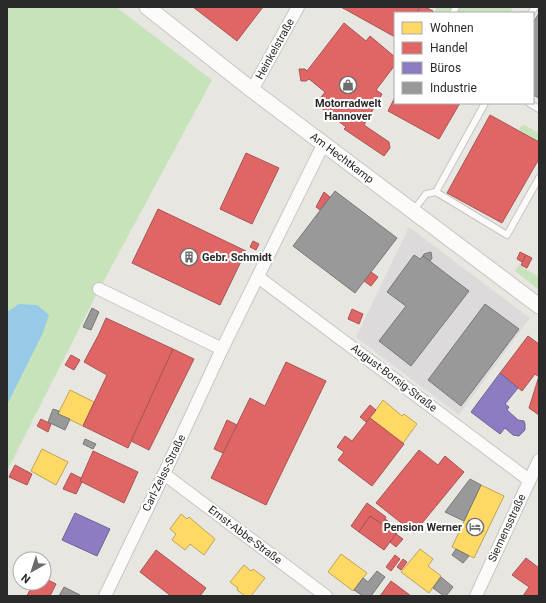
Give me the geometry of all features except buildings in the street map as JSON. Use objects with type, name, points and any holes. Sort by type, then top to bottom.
[{"type":"street","name":"Am Hechtkamp","points":[[147,7],[324,145],[539,306]]},
{"type":"street","name":"Heinkelstraße","points":[[252,90],[298,7]]},
{"type":"street","name":"Carl-Zeiss-Straße","points":[[105,596],[222,349],[324,145]]},
{"type":"street","name":"August-Borsig-Straße","points":[[258,277],[529,480]]},
{"type":"street","points":[[99,289],[222,349]]},
{"type":"street","name":"Siemensstraße","points":[[476,596],[539,460]]},
{"type":"street","name":"Ernst-Abbe-Straße","points":[[164,474],[326,596]]},
{"type":"lane","points":[[436,192],[484,104]]},
{"type":"lane","points":[[413,211],[426,194],[436,192],[507,235],[539,178]]},
{"type":"shaded area","points":[[409,227],[530,318],[459,415],[356,337]]},
{"type":"green space","points":[[7,7],[116,7],[212,80],[93,301],[7,471],[7,405],[42,335],[19,304],[7,312]]},
{"type":"green space","points":[[437,7],[513,7],[510,12],[434,12]]},
{"type":"green space","points":[[524,125],[539,133],[539,142],[519,130],[521,126]]},
{"type":"green space","points":[[519,265],[539,277],[539,290],[515,271]]},
{"type":"water","points":[[19,304],[37,305],[49,315],[42,335],[7,405],[7,312]]},
{"type":"place","name":"Motorradwelt Hannover","points":[[348,85]]},
{"type":"place","name":"Gebr. Schmidt","points":[[189,257]]},
{"type":"place","name":"Pension Werner","points":[[475,527]]}]
